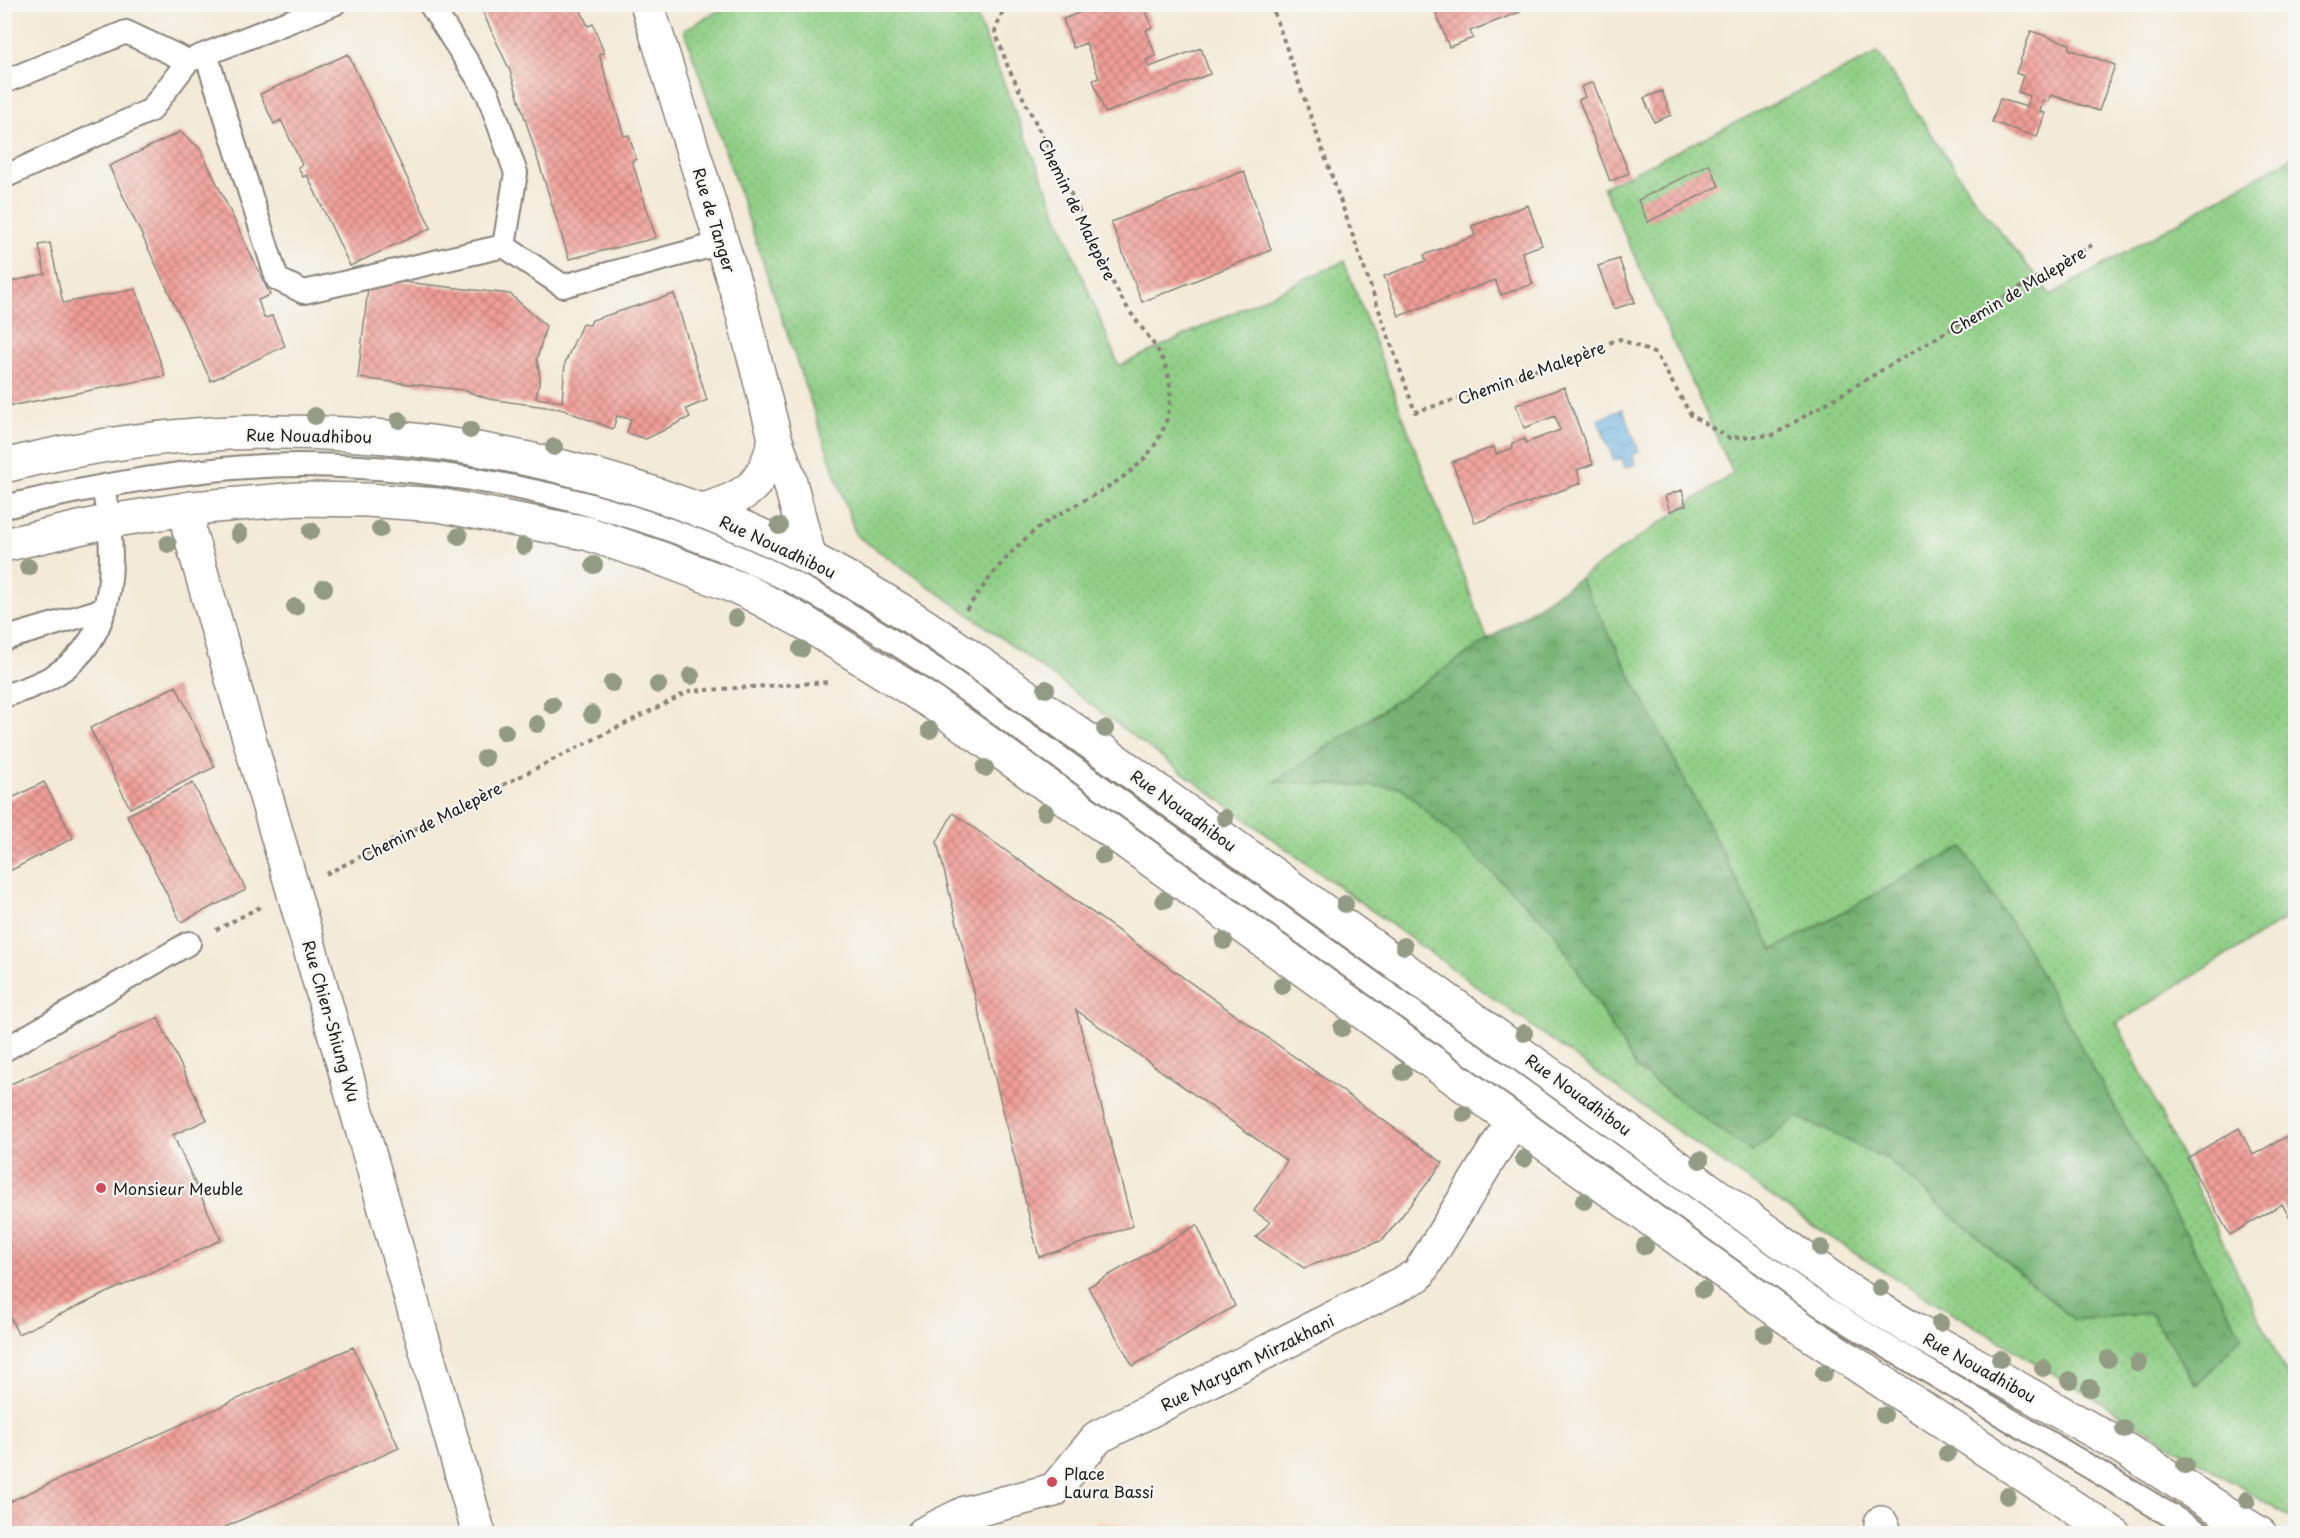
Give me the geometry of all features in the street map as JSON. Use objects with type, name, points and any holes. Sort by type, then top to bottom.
[{"type":"street","name":"Rue de Tanger","points":[[647,4],[738,295],[775,438],[789,478],[810,559]]},
{"type":"street","name":"Rue Nouadhibou","points":[[4,466],[118,443],[202,435],[276,432],[360,435],[443,442],[573,468],[700,511],[751,531],[810,559],[873,594],[945,640],[1071,728],[1848,1290],[1914,1330],[2110,1440],[2252,1529]]},
{"type":"street","points":[[700,511],[744,495],[760,477],[770,459],[775,438]]},
{"type":"street","points":[[4,545],[110,521],[192,508],[297,499],[367,500],[438,505],[586,533],[746,591],[882,670],[943,710],[1807,1332],[2114,1533]]},
{"type":"street","name":"Rue Chien-Shiung Wu","points":[[192,508],[189,530],[479,1533]]},
{"type":"street","name":"Rue Maryam Mirzakhani","points":[[923,1533],[965,1513],[1054,1490],[1098,1437],[1418,1275],[1513,1120]]},
{"type":"lane","points":[[4,177],[151,110],[197,57],[334,4]]},
{"type":"lane","points":[[430,4],[488,94],[516,174],[504,246]]},
{"type":"lane","points":[[4,82],[126,32],[197,57]]},
{"type":"lane","points":[[197,57],[277,279],[304,292],[504,246],[563,286],[722,243]]},
{"type":"lane","name":"Rue Nouadhibou","points":[[4,507],[103,487],[219,471],[298,465],[371,467],[444,475],[590,503],[657,525],[728,553],[792,582],[913,654],[1041,742],[1820,1305],[1910,1362],[2078,1458],[2201,1533]]},
{"type":"lane","points":[[4,696],[40,684],[58,674],[74,661],[98,628],[105,609],[111,566],[110,521],[103,487]]},
{"type":"lane","points":[[4,639],[105,609]]},
{"type":"lane","points":[[4,1050],[189,943]]},
{"type":"lane","name":"Rue Nouadhibou","points":[[2078,1458],[2252,1529]]},
{"type":"path","name":"Chemin de Malepère","points":[[945,640],[994,572],[1025,540],[1047,521],[1141,463],[1155,446],[1165,428],[1169,410],[1168,371],[1153,344],[1125,304],[1008,67],[994,31],[1003,11],[1012,4]]},
{"type":"path","name":"Chemin de Malepère","points":[[1270,4],[1415,412],[1620,339],[1656,354],[1691,415],[1729,438],[1773,435],[2092,245]]},
{"type":"path","name":"Chemin de Malepère","points":[[189,943],[690,691],[863,680],[882,670]]},
{"type":"shaded area","points":[[1097,1519],[1153,1533],[1100,1533]]},
{"type":"green space","points":[[746,5],[972,5],[1119,366],[1344,261],[1488,641],[1276,782],[1401,786],[1553,930],[1637,1069],[1798,1117],[1887,1159],[2074,1320],[2150,1313],[2197,1385],[1962,847],[1773,950],[1580,578],[1733,473],[1603,187],[1878,53],[1976,201],[2051,295],[2295,155],[2295,913],[2117,1023],[2295,1392],[2295,1520],[1862,1258],[1716,1159],[1252,824],[981,623],[856,535],[684,30],[714,13]]},
{"type":"green space","points":[[1580,578],[1773,950],[1962,847],[2023,942],[2242,1336],[2197,1385],[2150,1313],[2074,1320],[1887,1159],[1798,1117],[1751,1152],[1637,1069],[1553,930],[1401,787],[1275,782]]},
{"type":"water","points":[[1623,409],[1639,452],[1632,455],[1635,464],[1625,468],[1622,458],[1614,461],[1598,420]]},
{"type":"building","points":[[479,4],[578,4],[588,26],[593,24],[604,53],[599,54],[624,136],[629,135],[636,159],[632,161],[656,238],[569,259],[510,71]]},
{"type":"building","points":[[1102,4],[1143,4],[1152,27],[1146,30],[1156,56],[1146,60],[1149,67],[1201,48],[1210,74],[1105,113],[1093,80],[1099,78],[1086,43],[1073,48],[1063,19]]},
{"type":"building","points":[[1433,5],[1517,5],[1520,12],[1470,31],[1473,38],[1449,47]]},
{"type":"building","points":[[2031,31],[2070,44],[2069,49],[2115,65],[2099,111],[2051,95],[2048,102],[2043,100],[2040,112],[2045,113],[2037,137],[1992,122],[2000,99],[2027,107],[2030,96],[2018,92],[2023,76],[2016,73]]},
{"type":"building","points":[[348,54],[431,228],[350,266],[307,175],[303,177],[298,167],[302,165],[281,120],[274,124],[260,94]]},
{"type":"building","points":[[1593,82],[1629,173],[1610,181],[1579,100],[1585,97],[1581,87]]},
{"type":"building","points":[[1662,91],[1671,115],[1654,122],[1644,98]]},
{"type":"building","points":[[180,132],[200,148],[270,295],[258,300],[264,318],[272,316],[285,346],[211,381],[109,166]]},
{"type":"building","points":[[1709,164],[1719,186],[1648,222],[1638,200]]},
{"type":"building","points":[[1244,171],[1271,250],[1142,302],[1111,222]]},
{"type":"building","points":[[1528,205],[1542,245],[1522,252],[1533,284],[1501,295],[1495,280],[1399,316],[1384,276],[1426,261],[1424,255],[1475,236],[1472,226]]},
{"type":"building","points":[[50,243],[63,303],[136,289],[165,376],[4,407],[4,283],[45,274],[39,245]]},
{"type":"building","points":[[1619,259],[1635,302],[1614,309],[1598,266]]},
{"type":"building","points":[[369,278],[510,294],[546,326],[537,359],[540,378],[536,398],[562,402],[565,363],[582,324],[590,325],[592,320],[674,294],[707,400],[686,409],[690,417],[646,439],[627,433],[631,419],[617,416],[613,429],[561,409],[489,399],[463,390],[358,378]]},
{"type":"building","points":[[1564,387],[1593,464],[1577,470],[1581,483],[1475,523],[1452,462],[1494,447],[1496,454],[1513,448],[1512,443],[1525,439],[1526,443],[1560,430],[1555,416],[1524,428],[1516,405]]},
{"type":"building","points":[[1682,490],[1686,505],[1670,511],[1665,496]]},
{"type":"building","points":[[176,686],[215,767],[130,808],[90,728]]},
{"type":"building","points":[[44,782],[73,838],[4,874],[4,802]]},
{"type":"building","points":[[193,783],[246,890],[181,922],[127,815]]},
{"type":"building","points":[[953,813],[1443,1163],[1383,1240],[1304,1268],[1256,1237],[1270,1222],[1254,1211],[1287,1161],[1076,1010],[1133,1226],[1039,1257],[937,842]]},
{"type":"building","name":"Monsieur Meuble","points":[[158,1018],[207,1120],[173,1135],[221,1240],[18,1334],[4,1304],[4,1087]]},
{"type":"building","points":[[2239,1128],[2253,1155],[2296,1131],[2296,1229],[2282,1204],[2230,1235],[2201,1184],[2187,1158]]},
{"type":"building","points":[[1197,1225],[1235,1306],[1133,1366],[1088,1287]]},
{"type":"building","points":[[353,1347],[399,1448],[210,1534],[4,1534],[4,1504]]},
{"type":"place","name":"Monsieur Meuble","points":[[101,1188]]},
{"type":"place","name":"Place Laura Bassi","points":[[1052,1482]]}]
